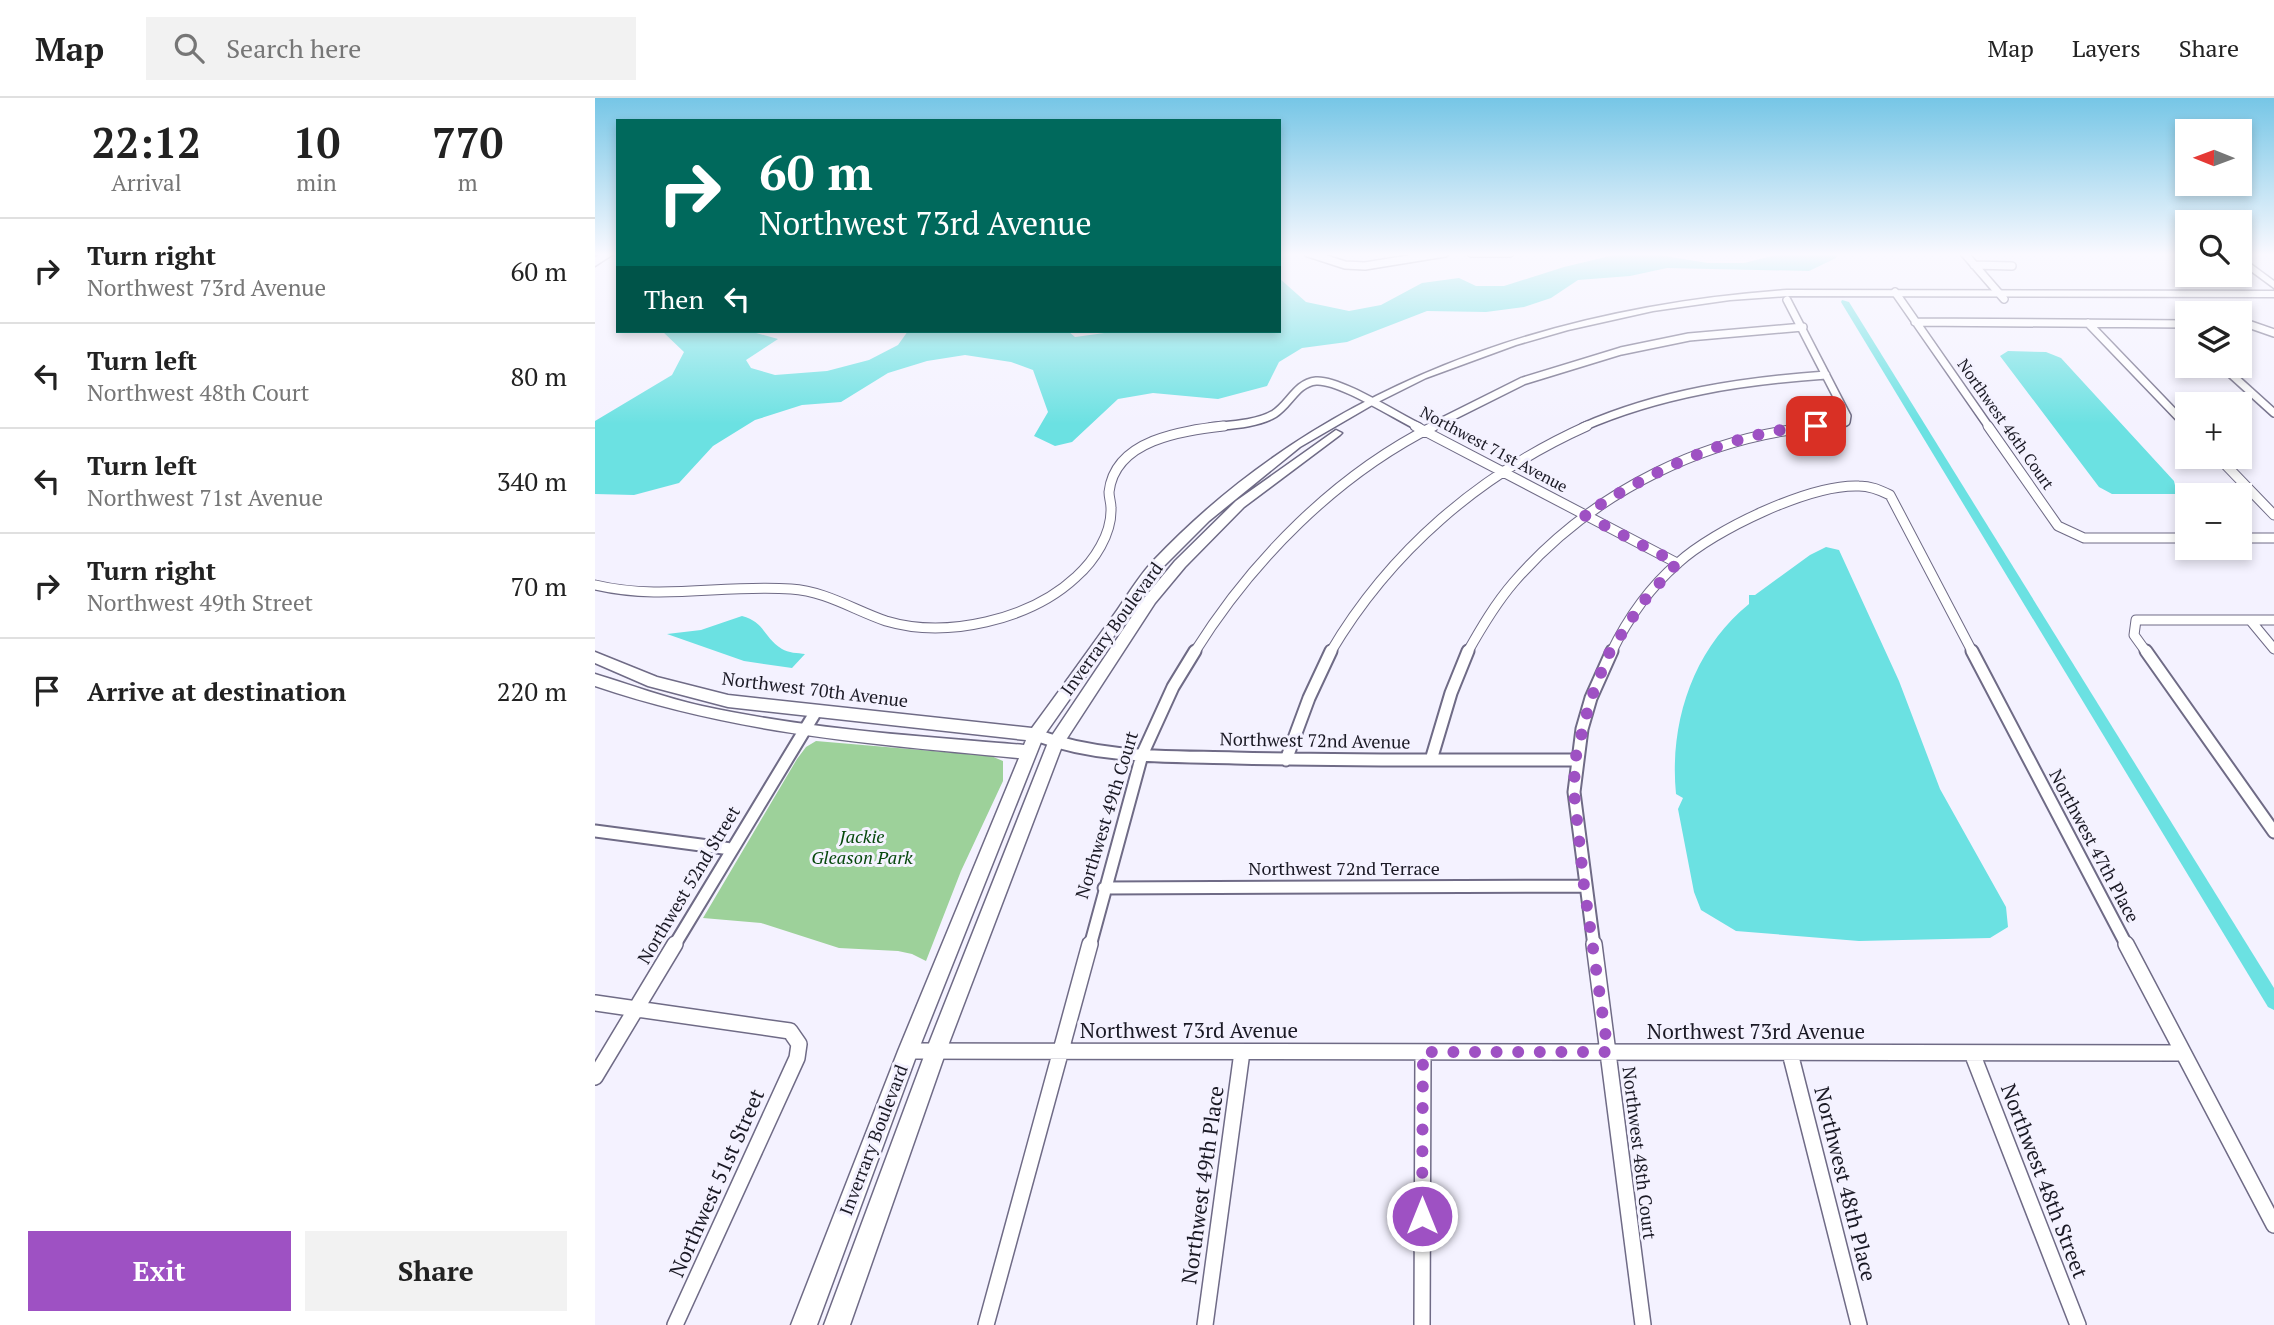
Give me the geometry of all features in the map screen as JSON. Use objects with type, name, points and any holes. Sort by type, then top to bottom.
[{"type":"street","name":"Inverrary Boulevard","points":[[804,1325],[908,1051],[1032,744],[1156,566],[1194,528],[1296,445],[1445,366],[1566,327],[1643,310]]},
{"type":"street","name":"Inverrary Boulevard","points":[[837,1325],[936,1051],[1055,744],[1150,600],[1180,564],[1240,504],[1375,405],[1456,370],[1578,330],[1678,310]]},
{"type":"street","points":[[1431,760],[1445,709],[1467,653],[1495,608],[1543,550],[1584,515],[1649,476],[1722,446],[1796,428],[1846,422],[1847,416],[1793,310]]},
{"type":"street","name":"Northwest 46th Court","points":[[1907,310],[2058,526],[2084,538],[2175,538]]},
{"type":"street","points":[[1915,322],[2175,324]]},
{"type":"street","points":[[2088,323],[2175,414]]},
{"type":"street","points":[[2252,326],[2274,333]]},
{"type":"street","name":"Northwest 49th Court","points":[[986,1325],[1142,755],[1173,688],[1211,626],[1272,552],[1351,476],[1394,446],[1424,430],[1523,381],[1621,351],[1728,332],[1803,327]]},
{"type":"street","points":[[1286,760],[1306,701],[1337,641],[1358,609],[1416,538],[1458,501],[1531,452],[1579,428],[1627,409],[1685,391],[1746,379],[1826,375]]},
{"type":"street","points":[[2236,378],[2274,413]]},
{"type":"street","name":"Northwest 71st Avenue","points":[[595,585],[617,592],[667,596],[765,587],[796,589],[818,593],[888,622],[925,626],[974,623],[1010,614],[1041,601],[1066,585],[1090,564],[1101,545],[1112,509],[1109,496],[1114,473],[1145,444],[1169,434],[1271,416],[1285,407],[1300,387],[1316,380],[1328,382],[1375,405],[1677,563]]},
{"type":"street","points":[[2230,469],[2274,515]]},
{"type":"street","name":"Northwest 48th Court","points":[[1643,1325],[1584,886],[1574,792],[1575,760],[1590,701],[1608,655],[1642,603],[1677,563],[1733,528],[1792,501],[1859,484],[1878,488]]},
{"type":"street","name":"Northwest 47th Place","points":[[1878,488],[1890,495],[2274,1225]]},
{"type":"street","points":[[2252,538],[2274,538]]},
{"type":"street","points":[[2274,620],[2145,619],[2136,620],[2133,624],[2134,635],[2274,832]]},
{"type":"street","points":[[2250,620],[2274,649]]},
{"type":"street","name":"Northwest 70th Avenue","points":[[596,659],[653,682],[728,701],[815,713],[1018,731],[1032,744]]},
{"type":"street","points":[[595,680],[637,696],[713,716],[804,731],[1032,744]]},
{"type":"street","name":"Northwest 52nd Street","points":[[595,1077],[815,713]]},
{"type":"street","name":"Northwest 72nd Avenue","points":[[1032,744],[1055,744],[1142,755],[1286,760],[1575,760]]},
{"type":"street","name":"Northwest 72nd Avenue","points":[[1032,744],[1055,744]]},
{"type":"street","points":[[595,831],[731,849]]},
{"type":"street","name":"Northwest 72nd Terrace","points":[[1104,888],[1584,886]]},
{"type":"street","points":[[595,1003],[636,1008]]},
{"type":"street","name":"Northwest 51st Street","points":[[636,1008],[790,1031],[799,1044],[797,1058],[675,1325]]},
{"type":"street","name":"Northwest 73rd Avenue","points":[[908,1051],[2183,1053]]},
{"type":"street","name":"Northwest 49th Place","points":[[1205,1325],[1243,1052]]},
{"type":"street","points":[[1422,1325],[1423,1052]]},
{"type":"street","name":"Northwest 48th Place","points":[[1790,1053],[1860,1325]]},
{"type":"street","name":"Northwest 48th Street","points":[[1972,1053],[2078,1325]]},
{"type":"green space","name":"Jackie Gleason Park","points":[[816,741],[991,756],[1003,761],[1003,781],[961,871],[926,961],[898,951],[839,948],[761,923],[703,918],[797,759],[806,747]]},
{"type":"water","points":[[1281,310],[1499,310],[1427,311],[1347,342],[1302,348],[1279,362],[1267,386],[1218,399],[1153,393],[1118,399],[1072,442],[1055,446],[1034,436],[1048,412],[1033,370],[1011,362],[965,355],[927,361],[888,373],[841,402],[802,405],[755,420],[713,446],[679,483],[634,495],[595,494],[595,421],[672,375],[684,352],[664,333],[756,333],[778,339],[746,360],[751,368],[775,375],[827,371],[869,360],[898,345],[907,333],[1070,333],[1075,337],[1104,333],[1281,333]]},
{"type":"water","points":[[2008,351],[2046,352],[2061,358],[2174,481],[2175,494],[2112,494],[2099,487],[2000,356]]},
{"type":"water","points":[[1826,547],[1839,550],[1899,681],[1940,789],[2006,907],[2008,927],[1990,938],[1859,941],[1736,931],[1701,910],[1694,892],[1678,809],[1683,798],[1676,794],[1677,741],[1689,689],[1699,665],[1713,643],[1729,622],[1749,604],[1749,595],[1755,595],[1810,555]]},
{"type":"water","points":[[742,616],[760,626],[782,649],[805,654],[792,668],[744,661],[667,634],[701,630]]},
{"type":"waterway","points":[[1850,310],[2274,1002]]},
{"type":"route","points":[[1422,1216],[1423,1052],[1608,1052],[1584,886],[1574,792],[1575,760],[1590,701],[1608,655],[1642,603],[1677,563],[1584,515],[1626,488],[1661,470],[1722,446],[1796,428],[1816,426]]}]
